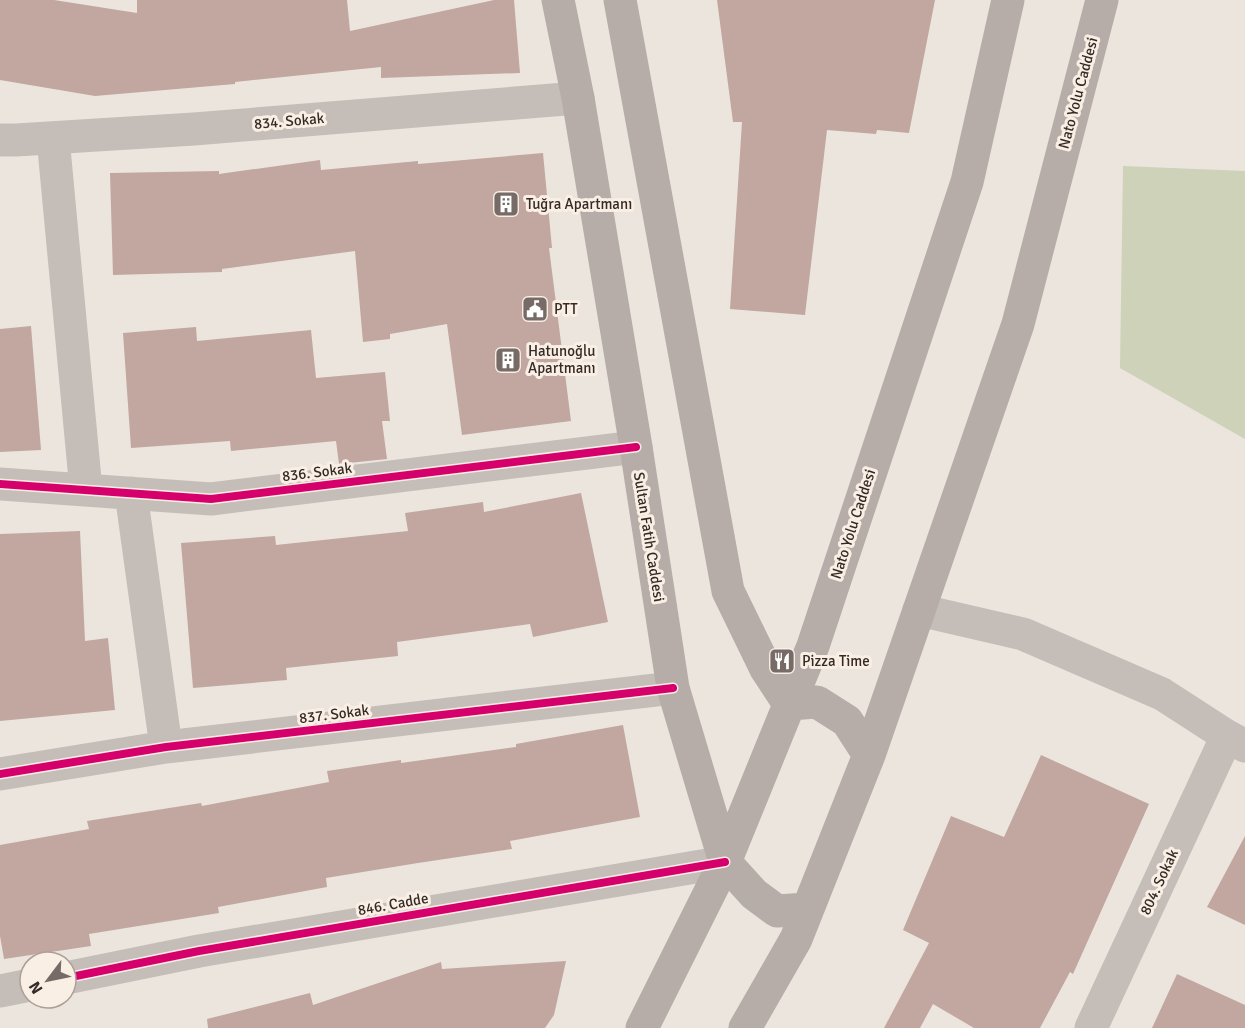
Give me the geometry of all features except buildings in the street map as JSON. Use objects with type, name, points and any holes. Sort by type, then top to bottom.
[{"type":"main road","name":"Sultan Fatih Caddesi","points":[[558,0],[578,98],[673,688],[725,862],[754,894],[777,911],[807,909]]},
{"type":"main road","points":[[620,0],[728,591],[766,669],[789,704],[817,702],[847,721],[869,755]]},
{"type":"main road","name":"Nato Yolu Caddesi","points":[[642,1028],[725,862],[813,646],[967,182],[1008,0]]},
{"type":"main road","name":"Nato Yolu Caddesi","points":[[745,1028],[796,939],[869,755],[1018,324],[1102,0]]},
{"type":"street","name":"834. Sokak","points":[[0,140],[194,129],[578,98]]},
{"type":"street","points":[[53,138],[86,490]]},
{"type":"street","name":"836. Sokak","points":[[0,484],[211,499],[636,447]]},
{"type":"street","points":[[131,493],[166,747]]},
{"type":"street","points":[[919,610],[1023,634],[1162,693],[1236,741]]},
{"type":"street","name":"837. Sokak","points":[[0,774],[166,747],[673,688]]},
{"type":"street","name":"804. Sokak","points":[[1091,1028],[1236,741]]},
{"type":"street","name":"846. Cadde","points":[[78,976],[211,949],[725,862]]},
{"type":"street","points":[[0,991],[18,987]]},
{"type":"green space","points":[[1123,166],[1245,171],[1245,439],[1120,368]]},
{"type":"cycle path","points":[[0,484],[211,499],[636,447]]},
{"type":"cycle path","points":[[0,774],[166,747],[673,688]]},
{"type":"cycle path","points":[[78,976],[199,951],[725,862]]},
{"type":"place","name":"Tuğra Apartmanı","points":[[506,204]]},
{"type":"place","name":"PTT","points":[[535,309]]},
{"type":"place","name":"Hatunoğlu Apartmanı","points":[[508,360]]},
{"type":"place","name":"Pizza Time","points":[[782,661]]}]
